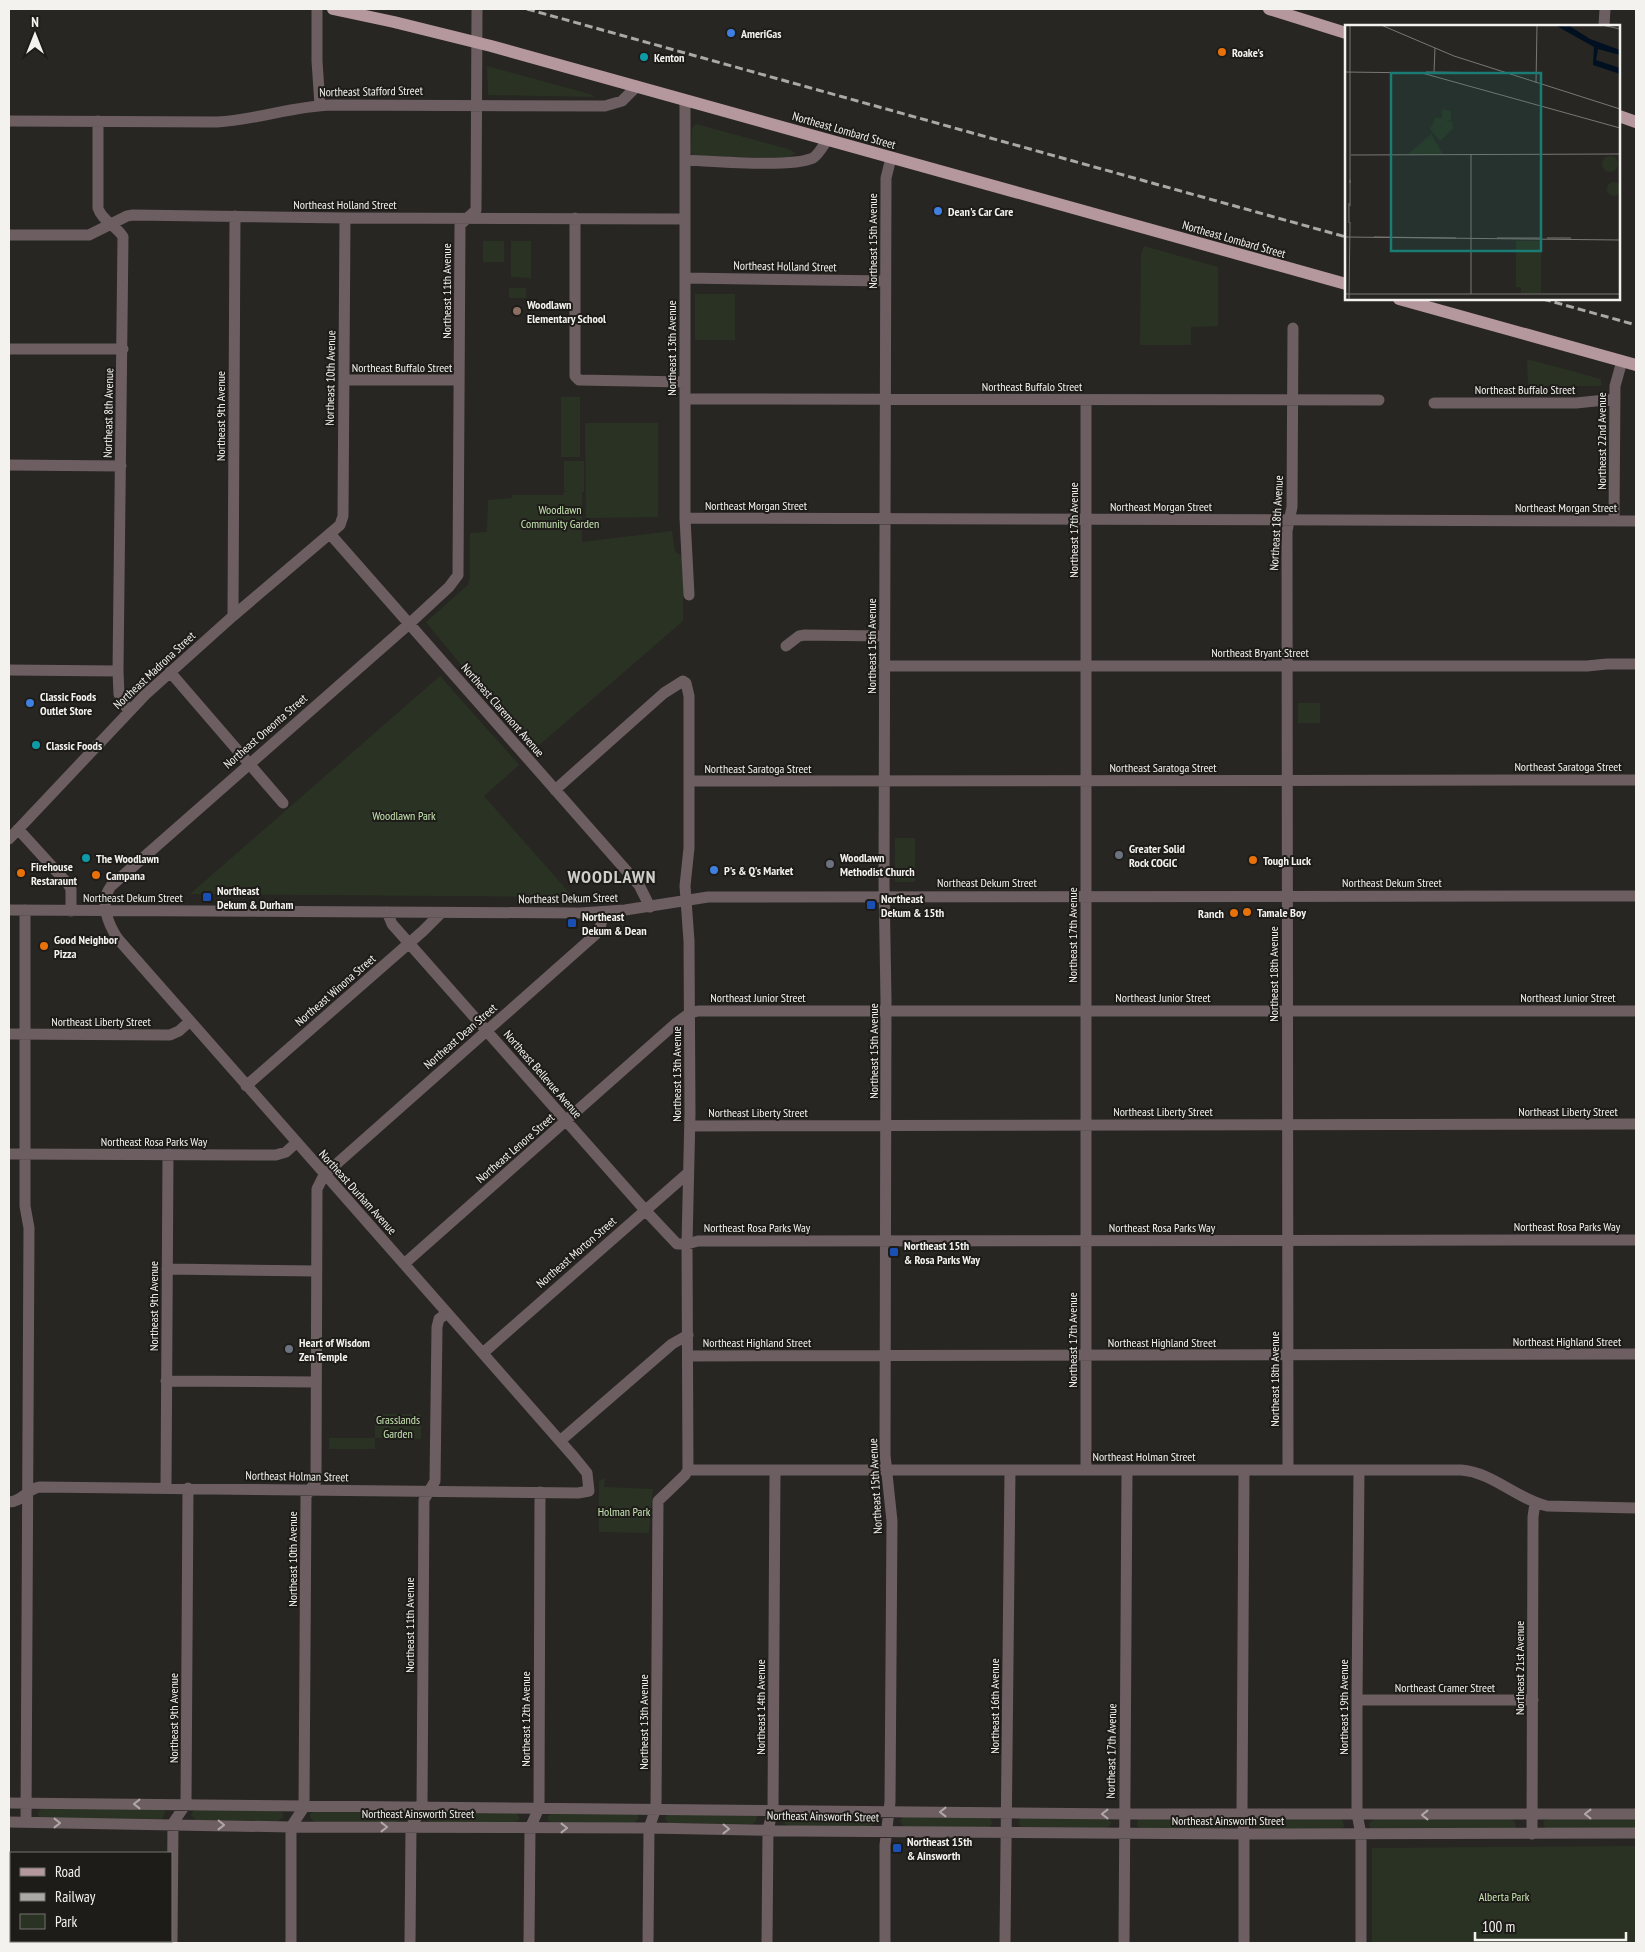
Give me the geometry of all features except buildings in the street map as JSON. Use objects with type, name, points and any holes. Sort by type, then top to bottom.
[{"type":"main road","name":"Northeast Lombard Street","points":[[332,9],[394,22],[637,86],[1345,284]]},
{"type":"main road","points":[[1269,9],[1345,33]]},
{"type":"main road","points":[[1620,116],[1636,122]]},
{"type":"main road","points":[[1403,300],[1636,365]]},
{"type":"street","points":[[317,9],[317,61],[320,105]]},
{"type":"street","name":"Northeast 11th Avenue","points":[[456,580],[459,571],[460,225],[476,210],[477,9]]},
{"type":"street","points":[[1604,9],[1604,25]]},
{"type":"street","name":"Northeast Stafford Street","points":[[9,121],[231,121],[320,105],[476,104],[606,106],[620,102],[637,86]]},
{"type":"street","name":"Northeast 13th Avenue","points":[[685,100],[685,518],[689,595]]},
{"type":"street","name":"Northeast 8th Avenue","points":[[98,121],[98,208],[100,214],[123,237],[118,671],[119,694],[129,712]]},
{"type":"street","points":[[685,160],[771,163],[803,161],[817,156],[827,140]]},
{"type":"street","name":"Northeast 15th Avenue","points":[[885,1943],[885,1845],[889,1812],[892,1522],[885,1456],[885,281],[886,178],[891,158]]},
{"type":"street","name":"Northeast Holland Street","points":[[9,235],[89,235],[127,216],[133,215],[345,218],[685,218]]},
{"type":"street","name":"Northeast 9th Avenue","points":[[233,616],[235,216]]},
{"type":"street","name":"Northeast 10th Avenue","points":[[331,535],[342,521],[345,218]]},
{"type":"street","points":[[575,218],[575,376],[579,380],[685,382]]},
{"type":"street","name":"Northeast Holland Street","points":[[685,278],[885,281]]},
{"type":"street","name":"Northeast 18th Avenue","points":[[1288,1470],[1287,531],[1292,507],[1293,328]]},
{"type":"street","points":[[9,349],[123,349]]},
{"type":"street","name":"Northeast 22nd Avenue","points":[[1614,521],[1616,378],[1622,361]]},
{"type":"street","name":"Northeast Buffalo Street","points":[[344,380],[460,380]]},
{"type":"street","name":"Northeast Buffalo Street","points":[[685,399],[1379,400]]},
{"type":"street","name":"Northeast Buffalo Street","points":[[1434,403],[1576,403],[1615,399]]},
{"type":"street","name":"Northeast 17th Avenue","points":[[1086,400],[1086,1470]]},
{"type":"street","points":[[9,465],[121,466]]},
{"type":"street","name":"Northeast Morgan Street","points":[[685,518],[1636,521]]},
{"type":"street","name":"Northeast Madrona Street","points":[[9,839],[129,712],[170,672],[233,616],[331,535]]},
{"type":"street","name":"Northeast Claremont Avenue","points":[[331,535],[639,885],[650,906]]},
{"type":"street","name":"Northeast Oneonta Street","points":[[106,911],[107,892],[111,886],[409,624],[456,580]]},
{"type":"street","points":[[786,646],[799,636],[806,635],[884,636]]},
{"type":"street","name":"Northeast Bryant Street","points":[[884,666],[1587,666],[1636,664]]},
{"type":"street","points":[[9,670],[118,671]]},
{"type":"street","points":[[170,672],[283,803]]},
{"type":"street","name":"Northeast 13th Avenue","points":[[554,790],[664,693],[684,681],[688,688],[689,696],[689,848],[685,886],[689,941],[690,1013],[687,1244],[688,1470],[658,1501],[656,1808],[649,1828],[648,1943]]},
{"type":"street","name":"Northeast Saratoga Street","points":[[689,781],[1636,780]]},
{"type":"street","points":[[18,829],[68,884],[71,889],[71,910]]},
{"type":"street","name":"Northeast Dekum Street","points":[[9,910],[387,912],[440,914],[604,912],[708,897],[1636,896]]},
{"type":"street","points":[[25,910],[25,1206],[29,1228],[26,1822]]},
{"type":"street","name":"Northeast Durham Avenue","points":[[106,911],[109,924],[118,939],[189,1022],[587,1473],[589,1491]]},
{"type":"street","name":"Northeast Bellevue Avenue","points":[[387,912],[392,924],[408,943],[645,1210],[675,1242],[687,1244]]},
{"type":"street","name":"Northeast Dean Street","points":[[324,1174],[595,936],[600,928],[604,912]]},
{"type":"street","name":"Northeast Winona Street","points":[[246,1086],[440,914]]},
{"type":"street","name":"Northeast Junior Street","points":[[690,1013],[698,1011],[1086,1010],[1636,1011]]},
{"type":"street","name":"Northeast Lenore Street","points":[[404,1264],[675,1024],[690,1013]]},
{"type":"street","name":"Northeast Liberty Street","points":[[9,1034],[170,1035],[179,1031],[189,1022]]},
{"type":"street","name":"Northeast Liberty Street","points":[[690,1126],[1636,1124]]},
{"type":"street","name":"Northeast Rosa Parks Way","points":[[9,1154],[276,1155],[286,1152],[296,1143]]},
{"type":"street","name":"Northeast 9th Avenue","points":[[166,1488],[168,1154]]},
{"type":"street","name":"Northeast Morton Street","points":[[483,1353],[688,1173]]},
{"type":"street","name":"Northeast 10th Avenue","points":[[304,1807],[306,1496],[316,1481],[317,1195],[324,1174]]},
{"type":"street","name":"Northeast Rosa Parks Way","points":[[687,1244],[698,1241],[1636,1240]]},
{"type":"street","points":[[167,1269],[316,1270]]},
{"type":"street","name":"Northeast 11th Avenue","points":[[410,1943],[411,1827],[422,1807],[424,1500],[435,1481],[437,1327],[440,1319],[447,1313]]},
{"type":"street","name":"Northeast Highland Street","points":[[560,1441],[672,1344],[688,1335]]},
{"type":"street","name":"Northeast Highland Street","points":[[688,1356],[1636,1354]]},
{"type":"street","points":[[166,1381],[316,1382]]},
{"type":"street","name":"Northeast Holman Street","points":[[688,1470],[1473,1471],[1536,1503],[1547,1506],[1636,1508]]},
{"type":"street","name":"Northeast 14th Avenue","points":[[767,1943],[768,1829],[773,1811],[775,1470]]},
{"type":"street","name":"Northeast 16th Avenue","points":[[1005,1943],[1010,1470]]},
{"type":"street","name":"Northeast 17th Avenue","points":[[1124,1943],[1127,1470]]},
{"type":"street","points":[[1244,1470],[1242,1814],[1244,1834],[1244,1943]]},
{"type":"street","name":"Northeast 19th Avenue","points":[[1359,1470],[1356,1700],[1358,1814],[1362,1834],[1361,1943]]},
{"type":"street","name":"Northeast Holman Street","points":[[9,1502],[15,1502],[36,1487],[578,1493],[589,1491]]},
{"type":"street","name":"Northeast 9th Avenue","points":[[186,1804],[188,1488]]},
{"type":"street","name":"Northeast 12th Avenue","points":[[529,1943],[530,1828],[539,1808],[540,1492]]},
{"type":"street","name":"Northeast 21st Avenue","points":[[1532,1834],[1533,1517],[1536,1503]]},
{"type":"street","name":"Northeast Cramer Street","points":[[1356,1700],[1533,1700]]},
{"type":"street","name":"Northeast Ainsworth Street","points":[[9,1803],[1124,1814],[1636,1814]]},
{"type":"street","points":[[172,1943],[173,1824],[186,1804]]},
{"type":"street","points":[[291,1943],[292,1826],[304,1807]]},
{"type":"street","name":"Northeast Ainsworth Street","points":[[9,1822],[1244,1834],[1636,1834]]},
{"type":"green space","points":[[487,66],[590,94],[595,97],[488,95]]},
{"type":"green space","points":[[696,124],[788,149],[796,153],[788,158],[695,156],[691,153],[692,128]]},
{"type":"green space","points":[[483,241],[504,241],[504,262],[483,262]]},
{"type":"green space","points":[[511,241],[531,241],[531,278],[511,277]]},
{"type":"green space","points":[[1144,246],[1218,267],[1218,326],[1191,327],[1191,345],[1140,345],[1141,255]]},
{"type":"green space","points":[[509,288],[526,288],[526,298],[509,298]]},
{"type":"green space","points":[[695,294],[735,294],[735,340],[695,340]]},
{"type":"green space","points":[[1527,359],[1601,379],[1601,386],[1528,386]]},
{"type":"green space","points":[[561,397],[580,397],[580,457],[561,457]]},
{"type":"green space","points":[[585,423],[658,423],[658,517],[586,518]]},
{"type":"green space","name":"Woodlawn Community Garden","points":[[564,461],[584,461],[582,542],[672,531],[675,552],[681,555],[683,561],[683,621],[537,747],[512,727],[426,622],[468,585],[470,579],[470,533],[487,532],[488,500],[512,498],[512,495],[563,495],[564,492],[569,492],[564,491]]},
{"type":"green space","name":"Woodlawn Park","points":[[440,676],[519,765],[484,796],[573,897],[190,894]]},
{"type":"green space","points":[[1298,703],[1320,703],[1320,723],[1298,723]]},
{"type":"green space","points":[[895,838],[915,838],[915,882],[895,882]]},
{"type":"green space","name":"Grasslands Garden","points":[[375,1414],[421,1414],[421,1439],[375,1438]]},
{"type":"green space","points":[[329,1438],[375,1438],[375,1449],[329,1449]]},
{"type":"green space","name":"Holman Park","points":[[605,1478],[604,1487],[653,1489],[649,1533],[599,1532],[599,1481]]},
{"type":"green space","points":[[42,1807],[164,1809],[165,1812],[162,1819],[42,1818],[38,1813]]},
{"type":"green space","points":[[194,1810],[279,1810],[283,1817],[278,1821],[196,1820],[191,1815]]},
{"type":"green space","points":[[316,1811],[398,1812],[401,1814],[401,1818],[396,1822],[314,1822],[310,1814]]},
{"type":"green space","points":[[430,1812],[516,1813],[520,1818],[515,1823],[430,1822],[427,1818]]},
{"type":"green space","points":[[552,1813],[637,1814],[639,1818],[634,1823],[552,1823],[548,1820],[548,1816]]},
{"type":"green space","points":[[668,1813],[753,1814],[757,1816],[753,1824],[668,1823],[665,1818]]},
{"type":"green space","points":[[784,1816],[870,1816],[874,1821],[870,1826],[789,1826],[782,1822]]},
{"type":"green space","points":[[903,1816],[990,1818],[992,1822],[988,1828],[904,1827],[900,1821]]},
{"type":"green space","points":[[1107,1817],[1111,1823],[1108,1828],[1022,1827],[1019,1824],[1020,1818]]},
{"type":"green space","points":[[1224,1818],[1228,1820],[1229,1824],[1225,1829],[1141,1828],[1137,1826],[1138,1819]]},
{"type":"green space","points":[[1511,1818],[1516,1824],[1515,1828],[1370,1828],[1369,1824],[1374,1819]]},
{"type":"green space","points":[[1636,1818],[1636,1830],[1545,1828],[1543,1821],[1548,1819]]},
{"type":"green space","points":[[1261,1819],[1340,1819],[1343,1821],[1344,1826],[1341,1830],[1261,1829],[1256,1826],[1256,1822]]},
{"type":"green space","name":"Alberta Park","points":[[1636,1846],[1636,1943],[1372,1943],[1372,1848]]},
{"type":"railway","points":[[527,9],[1345,237]]},
{"type":"railway","points":[[1547,300],[1636,325]]},
{"type":"place","name":"AmeriGas","points":[[731,33]]},
{"type":"place","name":"Roake's","points":[[1222,52]]},
{"type":"place","name":"Kenton","points":[[644,57]]},
{"type":"place","name":"Dean's Car Care","points":[[938,211]]},
{"type":"place","name":"Woodlawn Elementary School","points":[[517,311]]},
{"type":"place","name":"Classic Foods Outlet Store","points":[[30,703]]},
{"type":"place","name":"Classic Foods","points":[[36,745]]},
{"type":"place","name":"Greater Solid Rock COGIC","points":[[1119,855]]},
{"type":"place","name":"The Woodlawn","points":[[86,858]]},
{"type":"place","name":"Tough Luck","points":[[1253,860]]},
{"type":"place","name":"Woodlawn Methodist Church","points":[[830,864]]},
{"type":"place","name":"P's & Q's Market","points":[[714,870]]},
{"type":"place","name":"Firehouse Restaraunt","points":[[21,873]]},
{"type":"place","name":"Campana","points":[[96,875]]},
{"type":"place","name":"Northeast Dekum & Durham","points":[[207,897]]},
{"type":"place","name":"Northeast Dekum & 15th","points":[[871,905]]},
{"type":"place","name":"Tamale Boy","points":[[1247,912]]},
{"type":"place","name":"Ranch","points":[[1234,913]]},
{"type":"place","name":"Northeast Dekum & Dean","points":[[572,923]]},
{"type":"place","name":"Good Neighbor Pizza","points":[[44,946]]},
{"type":"place","name":"Northeast 15th & Rosa Parks Way","points":[[894,1252]]},
{"type":"place","name":"Heart of Wisdom Zen Temple","points":[[289,1349]]},
{"type":"place","name":"Northeast 15th & Ainsworth","points":[[897,1848]]},
{"type":"district","name":"WOODLAWN","points":[[612,876]]}]
